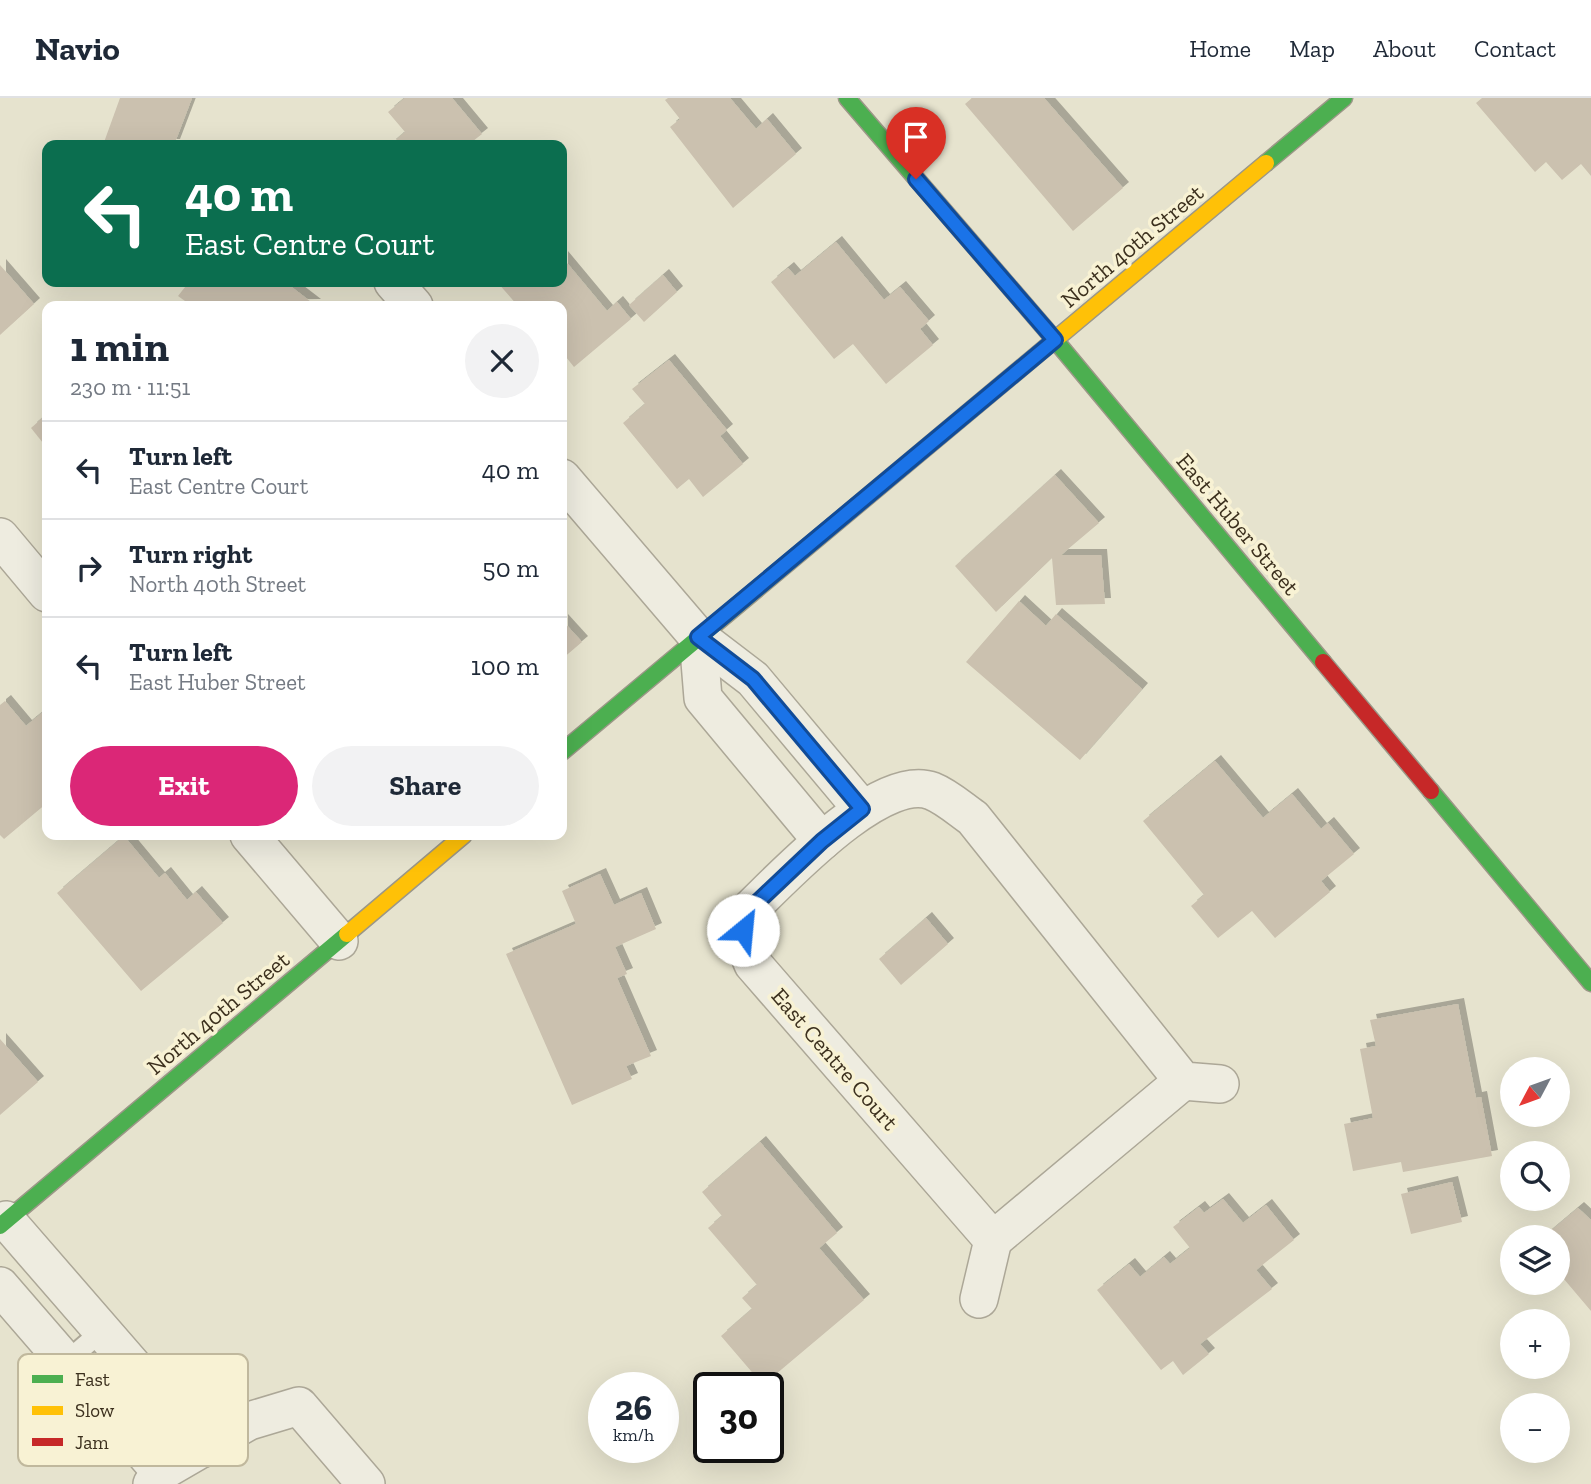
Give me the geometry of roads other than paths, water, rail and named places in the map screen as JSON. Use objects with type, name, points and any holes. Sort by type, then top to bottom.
[{"type":"street","name":"East Huber Street","points":[[846,98],[1055,340],[1591,983]]},
{"type":"street","name":"North 40th Street","points":[[567,748],[1344,98]]},
{"type":"street","points":[[397,287],[410,301]]},
{"type":"street","points":[[567,484],[698,637],[753,679],[862,809]]},
{"type":"street","points":[[0,537],[42,587]]},
{"type":"street","points":[[698,637],[703,698],[822,841]]},
{"type":"street","points":[[772,781],[811,748]]},
{"type":"street","name":"East Centre Court","points":[[993,1240],[753,964],[744,943],[746,913],[822,841],[862,809],[895,793],[930,790],[973,818],[1183,1081]]},
{"type":"street","points":[[253,840],[339,942]]},
{"type":"street","name":"North 40th Street","points":[[3,1223],[458,840]]},
{"type":"street","points":[[979,1299],[993,1240],[1183,1081],[1220,1084]]},
{"type":"street","points":[[3,1223],[122,1354]]},
{"type":"street","points":[[0,1286],[59,1354]]},
{"type":"street","points":[[248,1422],[299,1406],[366,1484]]},
{"type":"street","points":[[156,1478],[175,1466]]},
{"type":"lane","points":[[75,1354],[102,1331]]}]
